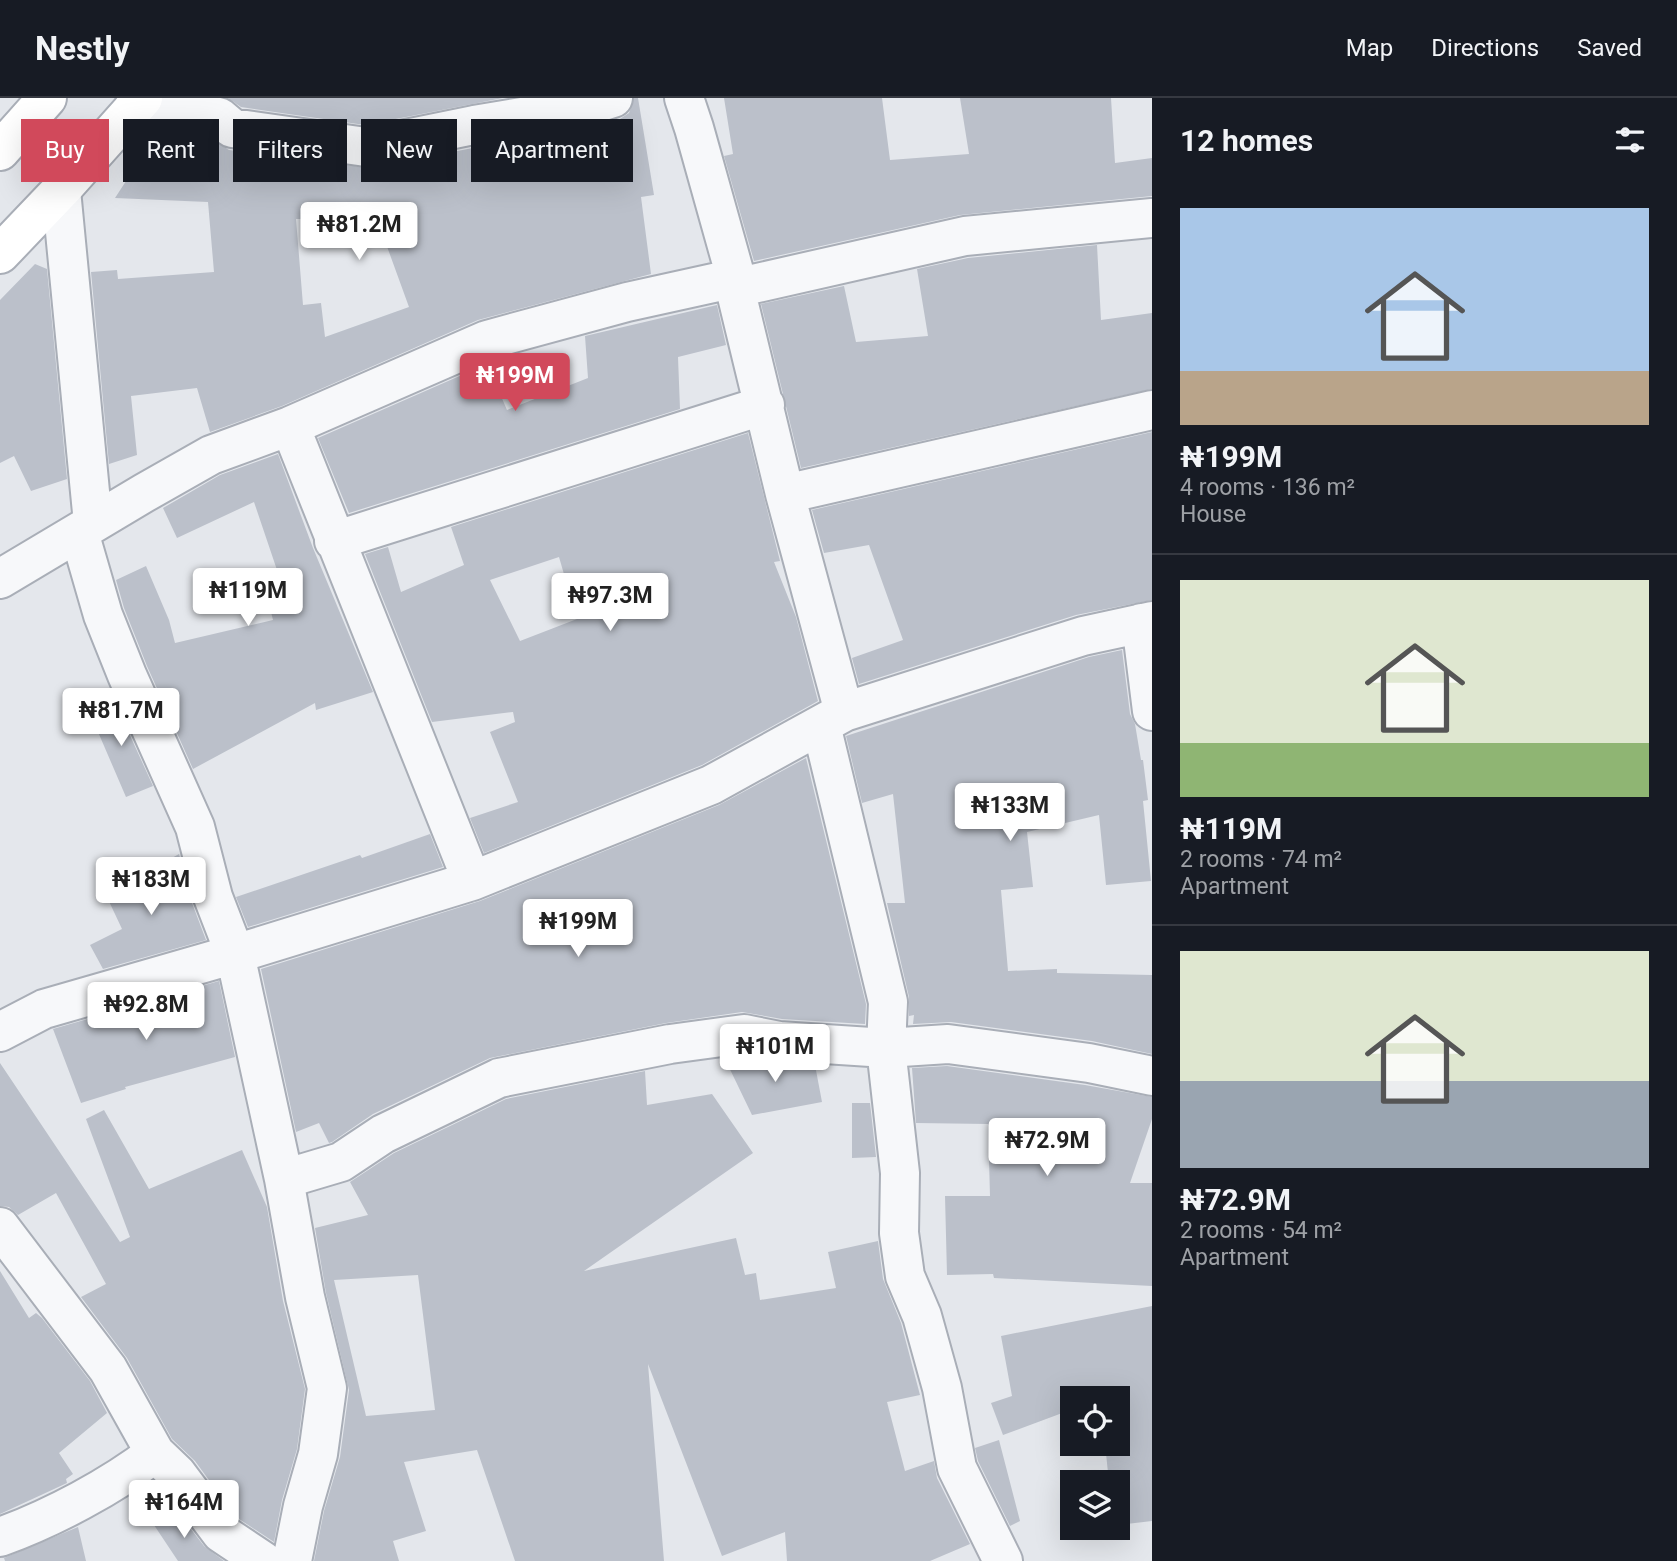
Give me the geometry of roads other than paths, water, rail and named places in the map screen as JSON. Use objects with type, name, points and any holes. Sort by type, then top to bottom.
[{"type":"street","points":[[0,151],[47,98]]},
{"type":"street","points":[[0,254],[139,103],[219,117],[233,128],[366,147],[588,106],[614,98]]},
{"type":"street","points":[[684,98],[735,283],[765,405],[833,719],[888,1002],[887,1048],[900,1173],[900,1233],[905,1276],[922,1315],[942,1388],[957,1468],[1003,1561]]},
{"type":"street","points":[[61,190],[86,528],[103,615],[195,827],[214,897],[235,954],[284,1179],[304,1297],[327,1388],[318,1454],[303,1506],[292,1561]]},
{"type":"street","points":[[0,579],[211,455],[290,426],[487,340],[627,302],[965,236],[1152,218]]},
{"type":"street","points":[[334,541],[765,405]]},
{"type":"street","points":[[785,494],[1152,410]]},
{"type":"street","points":[[290,426],[472,881]]},
{"type":"street","points":[[0,1032],[44,1009],[472,881],[711,785],[833,719],[1083,636],[1147,622],[1152,711]]},
{"type":"street","points":[[284,1179],[341,1162],[383,1134],[499,1078],[670,1044],[744,1034],[779,1041],[887,1048],[948,1044],[1088,1063],[1152,1076]]},
{"type":"street","points":[[0,1227],[108,1369],[155,1453],[177,1474],[221,1533],[263,1561]]},
{"type":"street","points":[[0,1537],[34,1525],[123,1478],[155,1453]]}]
